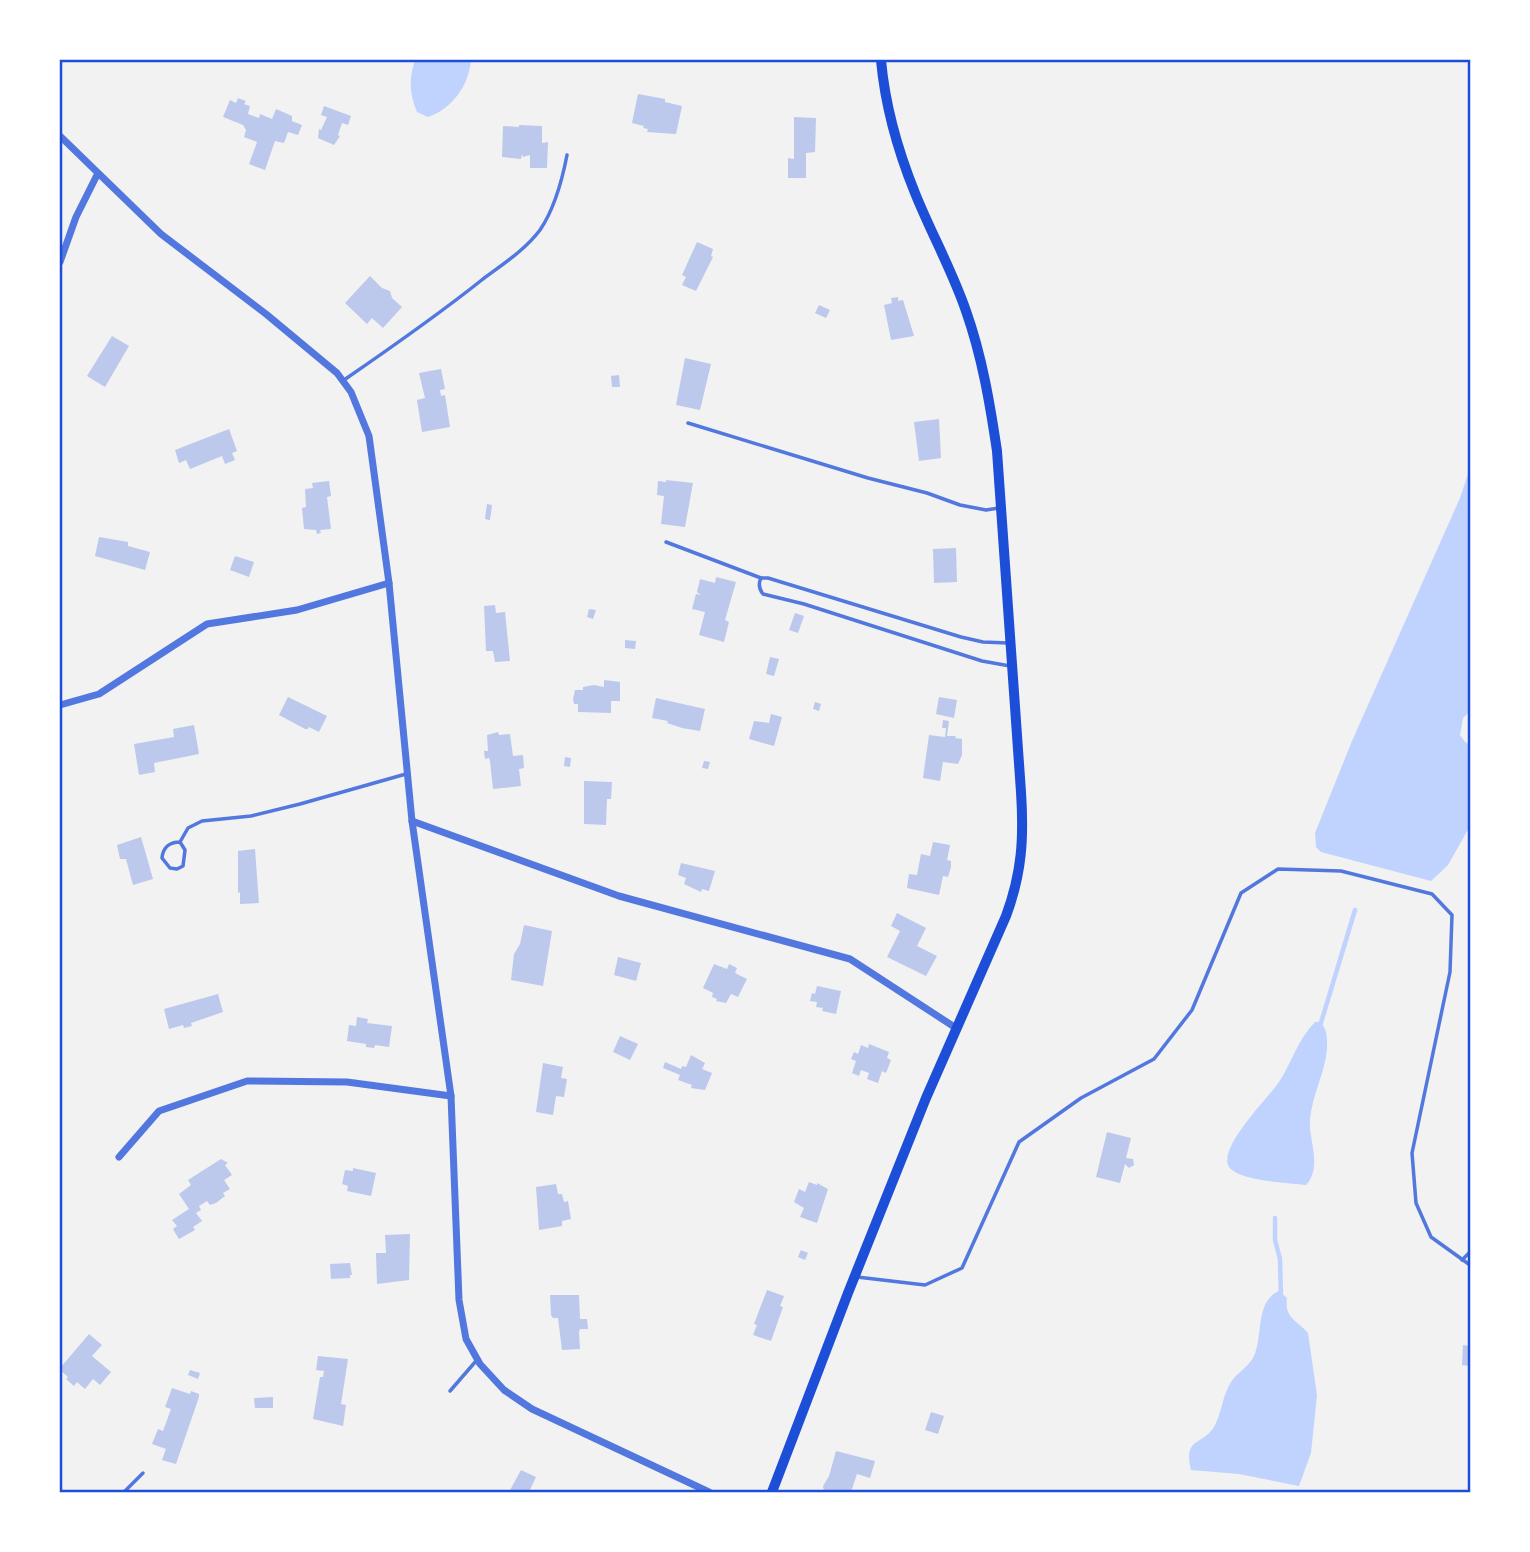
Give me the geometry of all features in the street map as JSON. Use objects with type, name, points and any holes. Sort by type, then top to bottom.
[{"type":"main road","points":[[772,1493],[855,1277],[956,1028],[1006,916],[1021,864],[1023,829],[997,451],[985,378],[966,311],[915,192],[902,153],[886,101],[881,60]]},
{"type":"street","points":[[60,136],[161,234],[337,373],[351,392],[369,436],[389,583],[412,821],[451,1096],[459,1300],[467,1339],[478,1360],[505,1390],[532,1409],[709,1493]]},
{"type":"street","points":[[60,262],[76,217],[97,174]]},
{"type":"street","points":[[60,705],[99,694],[207,624],[297,610],[389,583]]},
{"type":"street","points":[[412,821],[619,896],[850,959],[956,1028]]},
{"type":"street","points":[[119,1157],[159,1111],[247,1081],[347,1082],[451,1096]]},
{"type":"lane","points":[[342,381],[433,319],[526,246],[551,209],[562,180],[567,155]]},
{"type":"lane","points":[[688,423],[960,505],[986,510],[1001,508]]},
{"type":"lane","points":[[666,541],[761,578],[961,637],[1010,644]]},
{"type":"lane","points":[[761,578],[759,589],[763,594],[804,604],[982,662],[1012,667]]},
{"type":"lane","points":[[180,842],[188,828],[202,821],[250,816],[408,773]]},
{"type":"lane","points":[[172,842],[180,842],[186,850],[183,866],[170,868],[165,864],[163,853],[172,842]]},
{"type":"lane","points":[[855,1277],[925,1285],[962,1268],[1019,1142],[1081,1098],[1154,1059],[1192,1010],[1241,892],[1278,869],[1341,871],[1432,894],[1452,915],[1450,972],[1412,1153],[1416,1203],[1431,1237],[1471,1265]]},
{"type":"lane","points":[[1462,1261],[1471,1252]]},
{"type":"lane","points":[[450,1391],[478,1360]]},
{"type":"lane","points":[[124,1493],[143,1473]]},
{"type":"water","points":[[415,60],[471,60],[467,78],[458,95],[445,108],[428,117],[417,112],[412,98],[411,79]]},
{"type":"water","points":[[1470,468],[1470,711],[1463,718],[1460,735],[1470,744],[1470,826],[1448,865],[1431,881],[1321,852],[1316,847],[1315,833],[1352,741],[1460,498]]},
{"type":"water","points":[[1315,1022],[1320,1022],[1327,1034],[1327,1049],[1310,1120],[1314,1161],[1311,1178],[1306,1185],[1265,1180],[1234,1172],[1227,1159],[1230,1148],[1279,1082],[1304,1036]]},
{"type":"water","points":[[1279,1291],[1287,1298],[1289,1314],[1308,1333],[1317,1395],[1311,1453],[1299,1486],[1239,1474],[1191,1470],[1189,1459],[1192,1447],[1214,1427],[1231,1382],[1253,1358],[1266,1303]]},
{"type":"building","points":[[638,94],[665,99],[665,102],[682,106],[676,134],[647,132],[648,129],[643,128],[644,126],[632,123]]},
{"type":"building","points":[[238,98],[250,106],[248,114],[259,118],[260,114],[272,119],[276,109],[292,116],[292,121],[302,125],[298,135],[288,132],[284,143],[275,141],[265,170],[249,164],[257,142],[244,137],[246,130],[243,125],[223,117],[230,100],[236,103]]},
{"type":"building","points":[[324,106],[351,116],[348,125],[342,123],[338,135],[340,136],[334,145],[318,138],[319,129],[321,130],[327,117],[321,115]]},
{"type":"building","points":[[794,117],[816,118],[815,152],[806,153],[806,178],[788,178],[788,158],[794,159]]},
{"type":"building","points":[[503,126],[542,126],[542,143],[548,142],[547,168],[530,168],[530,155],[523,157],[522,154],[521,159],[502,157]]},
{"type":"building","points":[[697,242],[713,249],[713,257],[696,291],[682,285],[686,277],[682,275]]},
{"type":"building","points":[[370,276],[382,288],[390,291],[392,298],[402,307],[383,328],[372,318],[367,324],[345,303]]},
{"type":"building","points":[[898,297],[898,301],[903,300],[914,336],[891,340],[884,305],[892,303],[891,298]]},
{"type":"building","points":[[819,305],[830,310],[826,318],[815,313]]},
{"type":"building","points":[[112,336],[129,346],[105,387],[87,376]]},
{"type":"building","points":[[685,358],[711,364],[700,410],[676,405]]},
{"type":"building","points":[[441,369],[445,389],[440,390],[441,396],[445,395],[450,427],[422,432],[417,400],[425,398],[419,373]]},
{"type":"building","points":[[619,375],[620,387],[612,387],[611,376]]},
{"type":"building","points":[[939,419],[941,458],[919,461],[914,422]]},
{"type":"building","points":[[229,429],[237,451],[232,453],[235,460],[225,464],[222,456],[190,469],[186,460],[179,463],[175,450]]},
{"type":"building","points":[[329,481],[331,496],[327,497],[331,529],[320,530],[321,533],[317,534],[316,530],[304,529],[302,508],[306,507],[305,489],[313,488],[312,483]]},
{"type":"building","points":[[658,481],[693,483],[685,527],[661,524],[664,496],[657,495]]},
{"type":"building","points":[[487,504],[492,505],[490,520],[485,519]]},
{"type":"building","points":[[99,537],[128,542],[128,546],[150,552],[145,570],[95,556]]},
{"type":"building","points":[[956,548],[957,582],[934,583],[933,549]]},
{"type":"building","points":[[235,556],[254,562],[249,577],[230,570]]},
{"type":"building","points":[[716,577],[736,582],[725,620],[729,622],[724,642],[699,635],[705,612],[692,609],[696,594],[701,595],[697,592],[700,579],[715,583]]},
{"type":"building","points":[[495,605],[496,613],[505,612],[510,661],[495,662],[493,651],[486,651],[484,606]]},
{"type":"building","points":[[589,609],[596,610],[593,619],[587,617]]},
{"type":"building","points":[[795,613],[804,616],[798,633],[789,630]]},
{"type":"building","points":[[625,640],[636,641],[635,649],[625,648]]},
{"type":"building","points":[[770,657],[779,659],[774,676],[766,674]]},
{"type":"building","points":[[604,680],[620,682],[620,701],[611,701],[611,713],[578,712],[578,704],[574,704],[573,699],[575,690],[594,685],[604,687]]},
{"type":"building","points":[[288,697],[327,716],[319,732],[309,727],[305,729],[279,715]]},
{"type":"building","points":[[939,697],[957,700],[954,718],[936,714]]},
{"type":"building","points":[[656,698],[705,709],[700,731],[652,718]]},
{"type":"building","points":[[815,702],[821,704],[819,711],[813,709]]},
{"type":"building","points":[[771,714],[782,717],[774,746],[749,739],[754,721],[769,723]]},
{"type":"building","points":[[943,720],[949,721],[947,736],[962,739],[962,755],[958,764],[943,762],[940,781],[923,778],[929,735],[945,737]]},
{"type":"building","points":[[194,725],[199,754],[154,763],[155,772],[139,775],[134,744],[174,737],[173,729]]},
{"type":"building","points":[[498,732],[499,735],[510,734],[513,756],[523,755],[524,768],[519,769],[521,786],[493,789],[490,761],[489,758],[485,759],[484,751],[488,751],[487,735]]},
{"type":"building","points":[[565,757],[571,758],[570,767],[564,766]]},
{"type":"building","points":[[704,761],[710,762],[708,769],[702,768]]},
{"type":"building","points":[[584,781],[612,782],[611,799],[607,799],[606,825],[584,824]]},
{"type":"building","points":[[141,837],[153,879],[133,885],[126,859],[120,859],[117,845]]},
{"type":"building","points":[[933,842],[950,845],[947,860],[951,861],[951,867],[948,877],[943,876],[939,895],[907,888],[909,874],[917,875],[921,854],[930,856]]},
{"type":"building","points":[[255,849],[259,903],[240,904],[238,851]]},
{"type":"building","points":[[681,863],[715,871],[709,891],[702,889],[701,892],[684,884],[686,878],[678,875]]},
{"type":"building","points":[[897,913],[926,928],[917,946],[937,956],[926,976],[887,957],[900,931],[891,926]]},
{"type":"building","points":[[524,925],[552,931],[543,986],[511,980],[514,954],[520,944]]},
{"type":"building","points":[[618,957],[641,963],[636,981],[614,975]]},
{"type":"building","points":[[714,964],[727,969],[729,964],[737,968],[735,973],[747,979],[738,997],[731,994],[726,1003],[716,1001],[717,999],[712,997],[713,993],[703,988]]},
{"type":"building","points":[[817,986],[841,991],[836,1014],[822,1011],[823,1008],[816,1007],[817,1002],[810,1001]]},
{"type":"building","points":[[218,994],[223,1012],[191,1023],[192,1026],[184,1028],[183,1025],[169,1029],[164,1009]]},
{"type":"building","points":[[357,1017],[368,1019],[367,1023],[392,1026],[389,1047],[366,1047],[366,1044],[347,1041],[349,1025],[356,1026]]},
{"type":"building","points":[[620,1036],[638,1044],[630,1060],[613,1052]]},
{"type":"building","points":[[869,1044],[889,1052],[887,1058],[891,1060],[886,1073],[882,1071],[878,1083],[867,1079],[869,1073],[861,1070],[859,1076],[852,1073],[856,1061],[851,1059],[854,1052],[858,1054],[861,1045],[868,1048]]},
{"type":"building","points":[[691,1055],[705,1063],[702,1069],[712,1073],[705,1090],[691,1088],[692,1085],[678,1080],[680,1075],[663,1068],[665,1062],[681,1069],[682,1066],[686,1067]]},
{"type":"building","points":[[543,1063],[563,1067],[561,1078],[567,1079],[564,1097],[556,1096],[553,1115],[536,1112]]},
{"type":"building","points":[[1107,1132],[1131,1138],[1126,1158],[1133,1159],[1134,1165],[1129,1168],[1125,1164],[1120,1183],[1096,1177]]},
{"type":"building","points":[[221,1159],[228,1163],[225,1165],[232,1175],[224,1180],[230,1189],[223,1193],[225,1196],[216,1203],[210,1205],[207,1201],[199,1206],[201,1210],[196,1213],[202,1221],[193,1227],[195,1230],[179,1239],[173,1229],[177,1226],[172,1220],[189,1209],[179,1194],[191,1185],[188,1180]]},
{"type":"building","points":[[353,1168],[376,1173],[371,1196],[347,1191],[348,1186],[342,1184],[345,1170],[353,1171]]},
{"type":"building","points":[[809,1182],[828,1189],[817,1223],[800,1217],[804,1208],[794,1202],[799,1189],[805,1192]]},
{"type":"building","points":[[556,1184],[558,1194],[562,1194],[564,1202],[568,1201],[571,1219],[562,1221],[562,1226],[539,1230],[536,1187]]},
{"type":"building","points":[[410,1234],[409,1280],[377,1284],[376,1253],[386,1253],[385,1235]]},
{"type":"building","points":[[801,1250],[808,1253],[805,1260],[798,1257]]},
{"type":"building","points":[[350,1263],[350,1278],[331,1279],[330,1264]]},
{"type":"building","points":[[767,1290],[784,1296],[771,1341],[753,1335],[757,1325],[754,1324]]},
{"type":"building","points":[[550,1295],[579,1295],[580,1319],[587,1319],[588,1329],[580,1329],[580,1349],[562,1350],[558,1318],[551,1315]]},
{"type":"building","points":[[89,1334],[102,1345],[92,1356],[111,1372],[100,1385],[93,1379],[85,1389],[77,1382],[74,1386],[66,1379],[68,1377],[60,1370],[60,1365],[61,1367]]},
{"type":"building","points":[[1463,1345],[1470,1346],[1470,1366],[1462,1365]]},
{"type":"building","points":[[318,1356],[348,1359],[341,1404],[346,1405],[343,1426],[313,1419],[320,1377],[323,1377],[324,1371],[316,1370]]},
{"type":"building","points":[[190,1370],[200,1373],[198,1379],[188,1375]]},
{"type":"building","points":[[172,1388],[199,1394],[176,1464],[162,1460],[166,1449],[152,1444],[158,1429],[163,1431],[171,1409],[165,1407]]},
{"type":"building","points":[[273,1397],[273,1408],[255,1408],[254,1398]]},
{"type":"building","points":[[931,1412],[944,1416],[938,1434],[925,1430]]},
{"type":"building","points":[[836,1451],[875,1461],[870,1478],[857,1474],[851,1492],[824,1492],[823,1486],[829,1476]]},
{"type":"building","points":[[521,1470],[536,1477],[529,1492],[509,1492]]},
{"type":"waterway","points":[[1320,1026],[1355,910]]},
{"type":"waterway","points":[[1275,1218],[1281,1297]]}]
